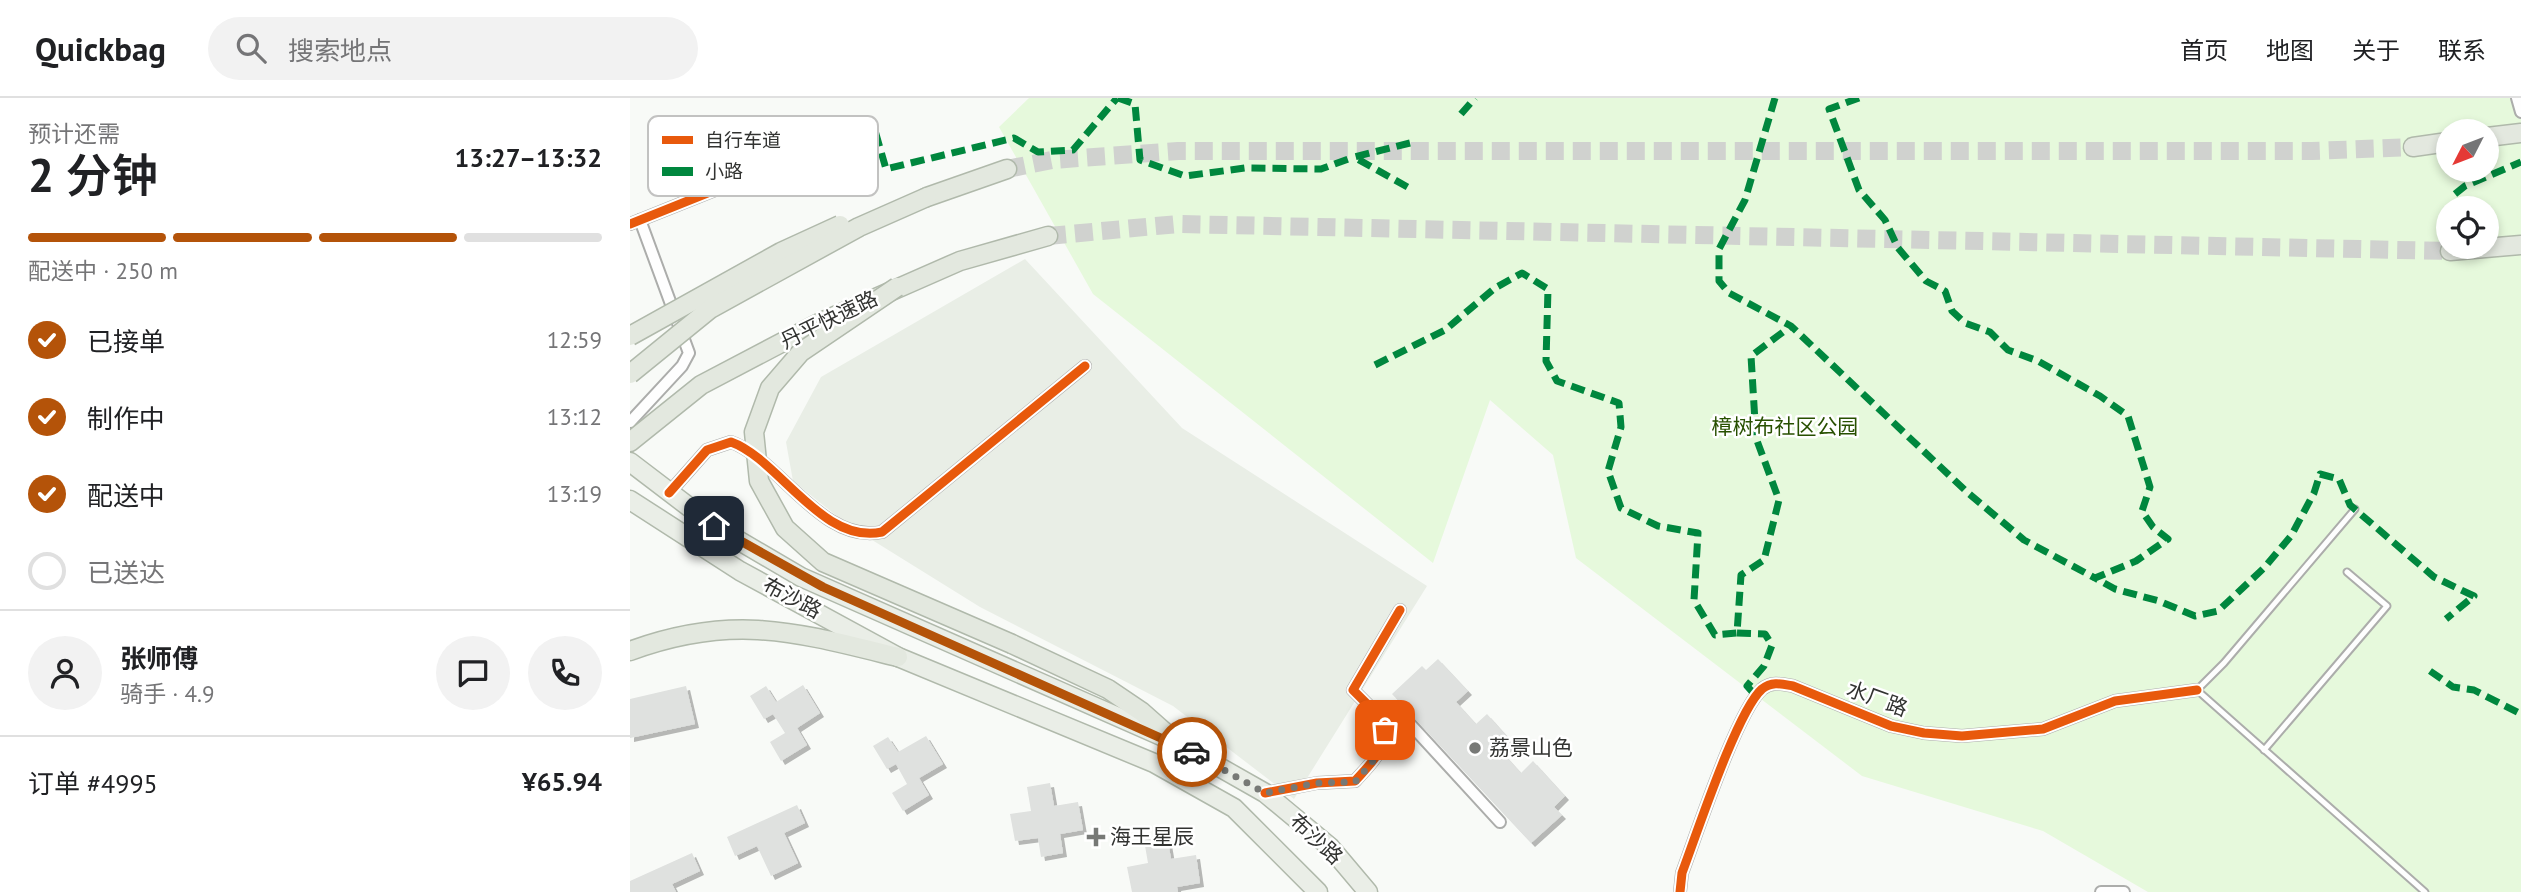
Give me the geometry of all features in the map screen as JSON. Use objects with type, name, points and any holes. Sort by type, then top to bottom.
[{"type":"highway","points":[[2499,136],[2521,133]]},
{"type":"highway","points":[[2413,147],[2436,144]]},
{"type":"highway","points":[[630,336],[781,252],[854,219],[1007,169]]},
{"type":"highway","points":[[630,374],[710,309],[859,227],[927,197]]},
{"type":"highway","name":"丹平快速路","points":[[630,442],[701,386],[821,322],[960,261],[1048,236]]},
{"type":"highway","points":[[2499,247],[2521,245]]},
{"type":"highway","points":[[897,287],[801,352],[770,388],[754,432],[759,481],[785,528],[823,562],[1013,644],[1108,689],[1142,712],[1177,743]]},
{"type":"highway","points":[[630,651],[697,631],[737,627],[815,636],[898,657]]},
{"type":"main road","name":"布沙路","points":[[630,462],[714,526],[801,577],[1177,743],[1265,793],[1330,847],[1368,892]]},
{"type":"main road","name":"布沙路","points":[[630,500],[740,571],[898,657],[1165,769],[1234,808],[1318,892]]},
{"type":"street","points":[[2517,98],[2521,112]]},
{"type":"street","points":[[630,422],[682,366],[689,353],[635,222],[700,196]]},
{"type":"street","points":[[669,493],[707,450],[730,442],[748,451],[809,505],[829,518],[862,533],[882,532],[1085,366]]},
{"type":"street","points":[[1265,793],[1317,783],[1355,782],[1379,754],[1385,741],[1383,720],[1353,690],[1399,610]]},
{"type":"street","name":"水厂路","points":[[1680,892],[1682,873],[1746,712],[1764,688],[1776,683],[1793,686],[1891,726],[1924,733],[1962,736],[2043,729],[2115,701],[2197,690]]},
{"type":"street","points":[[1399,712],[1500,822]]},
{"type":"street","points":[[2101,892],[2124,892]]},
{"type":"lane","points":[[2355,509],[2224,663],[2197,690],[2425,892]]},
{"type":"lane","points":[[2264,750],[2387,607],[2347,572]]},
{"type":"shaded area","points":[[1025,259],[1182,428],[1427,586],[1294,799],[1173,706],[980,607],[848,525],[793,481],[786,442],[821,377]]},
{"type":"green space","name":"樟树布社区公园","points":[[1029,98],[2521,98],[2521,892],[2148,892],[2043,831],[1862,776],[1576,558],[1553,455],[1490,400],[1433,563],[1093,294],[999,127]]},
{"type":"building","name":"荔景山色","points":[[1438,659],[1468,691],[1456,702],[1476,724],[1487,714],[1513,743],[1502,752],[1521,773],[1533,761],[1565,796],[1554,807],[1562,815],[1531,843],[1392,694],[1422,666],[1426,670]]},
{"type":"building","points":[[803,685],[820,713],[797,728],[807,745],[781,761],[770,742],[785,733],[773,714],[764,719],[750,696],[766,686],[776,702]]},
{"type":"building","points":[[686,686],[695,724],[630,738],[630,699]]},
{"type":"building","points":[[926,736],[943,764],[919,778],[929,795],[903,811],[892,793],[907,784],[896,764],[887,769],[873,746],[888,737],[898,752]]},
{"type":"building","points":[[1050,783],[1054,806],[1078,802],[1083,830],[1060,834],[1063,853],[1041,857],[1038,838],[1015,841],[1010,814],[1031,811],[1027,787]]},
{"type":"building","points":[[797,805],[805,823],[784,833],[798,863],[771,876],[757,846],[735,856],[727,837]]},
{"type":"building","points":[[1167,836],[1171,859],[1196,855],[1200,883],[1177,887],[1178,892],[1132,892],[1127,867],[1148,863],[1144,840]]},
{"type":"building","points":[[692,853],[700,871],[672,884],[676,892],[630,892],[630,881]]},
{"type":"tunnel","points":[[1007,169],[1052,160],[1178,151],[2312,151],[2413,147]]},
{"type":"tunnel","points":[[1048,236],[1178,224],[2436,251]]},
{"type":"marked path","points":[[878,141],[886,169],[1014,138],[1038,152],[1073,150],[1117,98]]},
{"type":"marked path","points":[[1118,98],[1135,104],[1140,160],[1185,176],[1245,168],[1321,169],[1354,157]]},
{"type":"marked path","points":[[1461,114],[1475,98]]},
{"type":"marked path","points":[[1775,98],[1745,200],[1719,249],[1719,281],[1729,293],[1791,326],[1967,492],[2024,540],[2095,578]]},
{"type":"marked path","points":[[1859,98],[1829,109],[1859,190],[1885,220],[1898,248],[1926,281],[1945,291],[1952,311],[1965,323],[1990,332],[2008,350],[2038,361],[2100,396],[2128,416],[2150,487],[2142,511],[2153,527],[2168,539],[2136,561],[2095,578],[2115,589],[2159,601],[2195,616],[2218,611],[2264,568],[2291,536],[2314,493],[2320,474],[2339,479],[2350,505],[2434,577],[2474,596],[2446,619]]},
{"type":"marked path","points":[[1410,143],[1354,157],[1411,189]]},
{"type":"marked path","points":[[2455,194],[2465,186],[2521,162]]},
{"type":"marked path","points":[[1375,365],[1445,330],[1495,288],[1522,273],[1548,289],[1546,361],[1557,381],[1619,403],[1621,427],[1608,471],[1621,508],[1658,526],[1698,533],[1694,600],[1715,635],[1737,633],[1741,575],[1764,560],[1779,500],[1756,438],[1751,356],[1791,326]]},
{"type":"marked path","points":[[1737,633],[1765,634],[1772,645],[1764,666],[1747,686],[1756,696]]},
{"type":"marked path","points":[[2430,671],[2453,687],[2474,690],[2521,714]]},
{"type":"cycle path","points":[[630,224],[700,196]]},
{"type":"cycle path","points":[[669,493],[707,450],[731,442],[749,451],[821,514],[840,526],[860,533],[882,532],[1085,366]]},
{"type":"cycle path","points":[[1265,793],[1317,783],[1355,781],[1378,754],[1384,738],[1383,720],[1353,690],[1400,610]]},
{"type":"cycle path","points":[[1680,892],[1682,873],[1729,747],[1752,702],[1762,689],[1770,685],[1793,686],[1891,726],[1924,733],[1962,736],[2043,729],[2115,701],[2197,690]]},
{"type":"way so far","points":[[1192,752],[1265,793],[1317,783],[1355,782],[1379,754],[1385,741],[1385,730]]},
{"type":"place","name":"荔景山色","points":[[1475,748]]},
{"type":"place","name":"海王星辰","points":[[1096,837]]},
{"type":"route","points":[[714,526],[801,577],[1192,752]]}]
